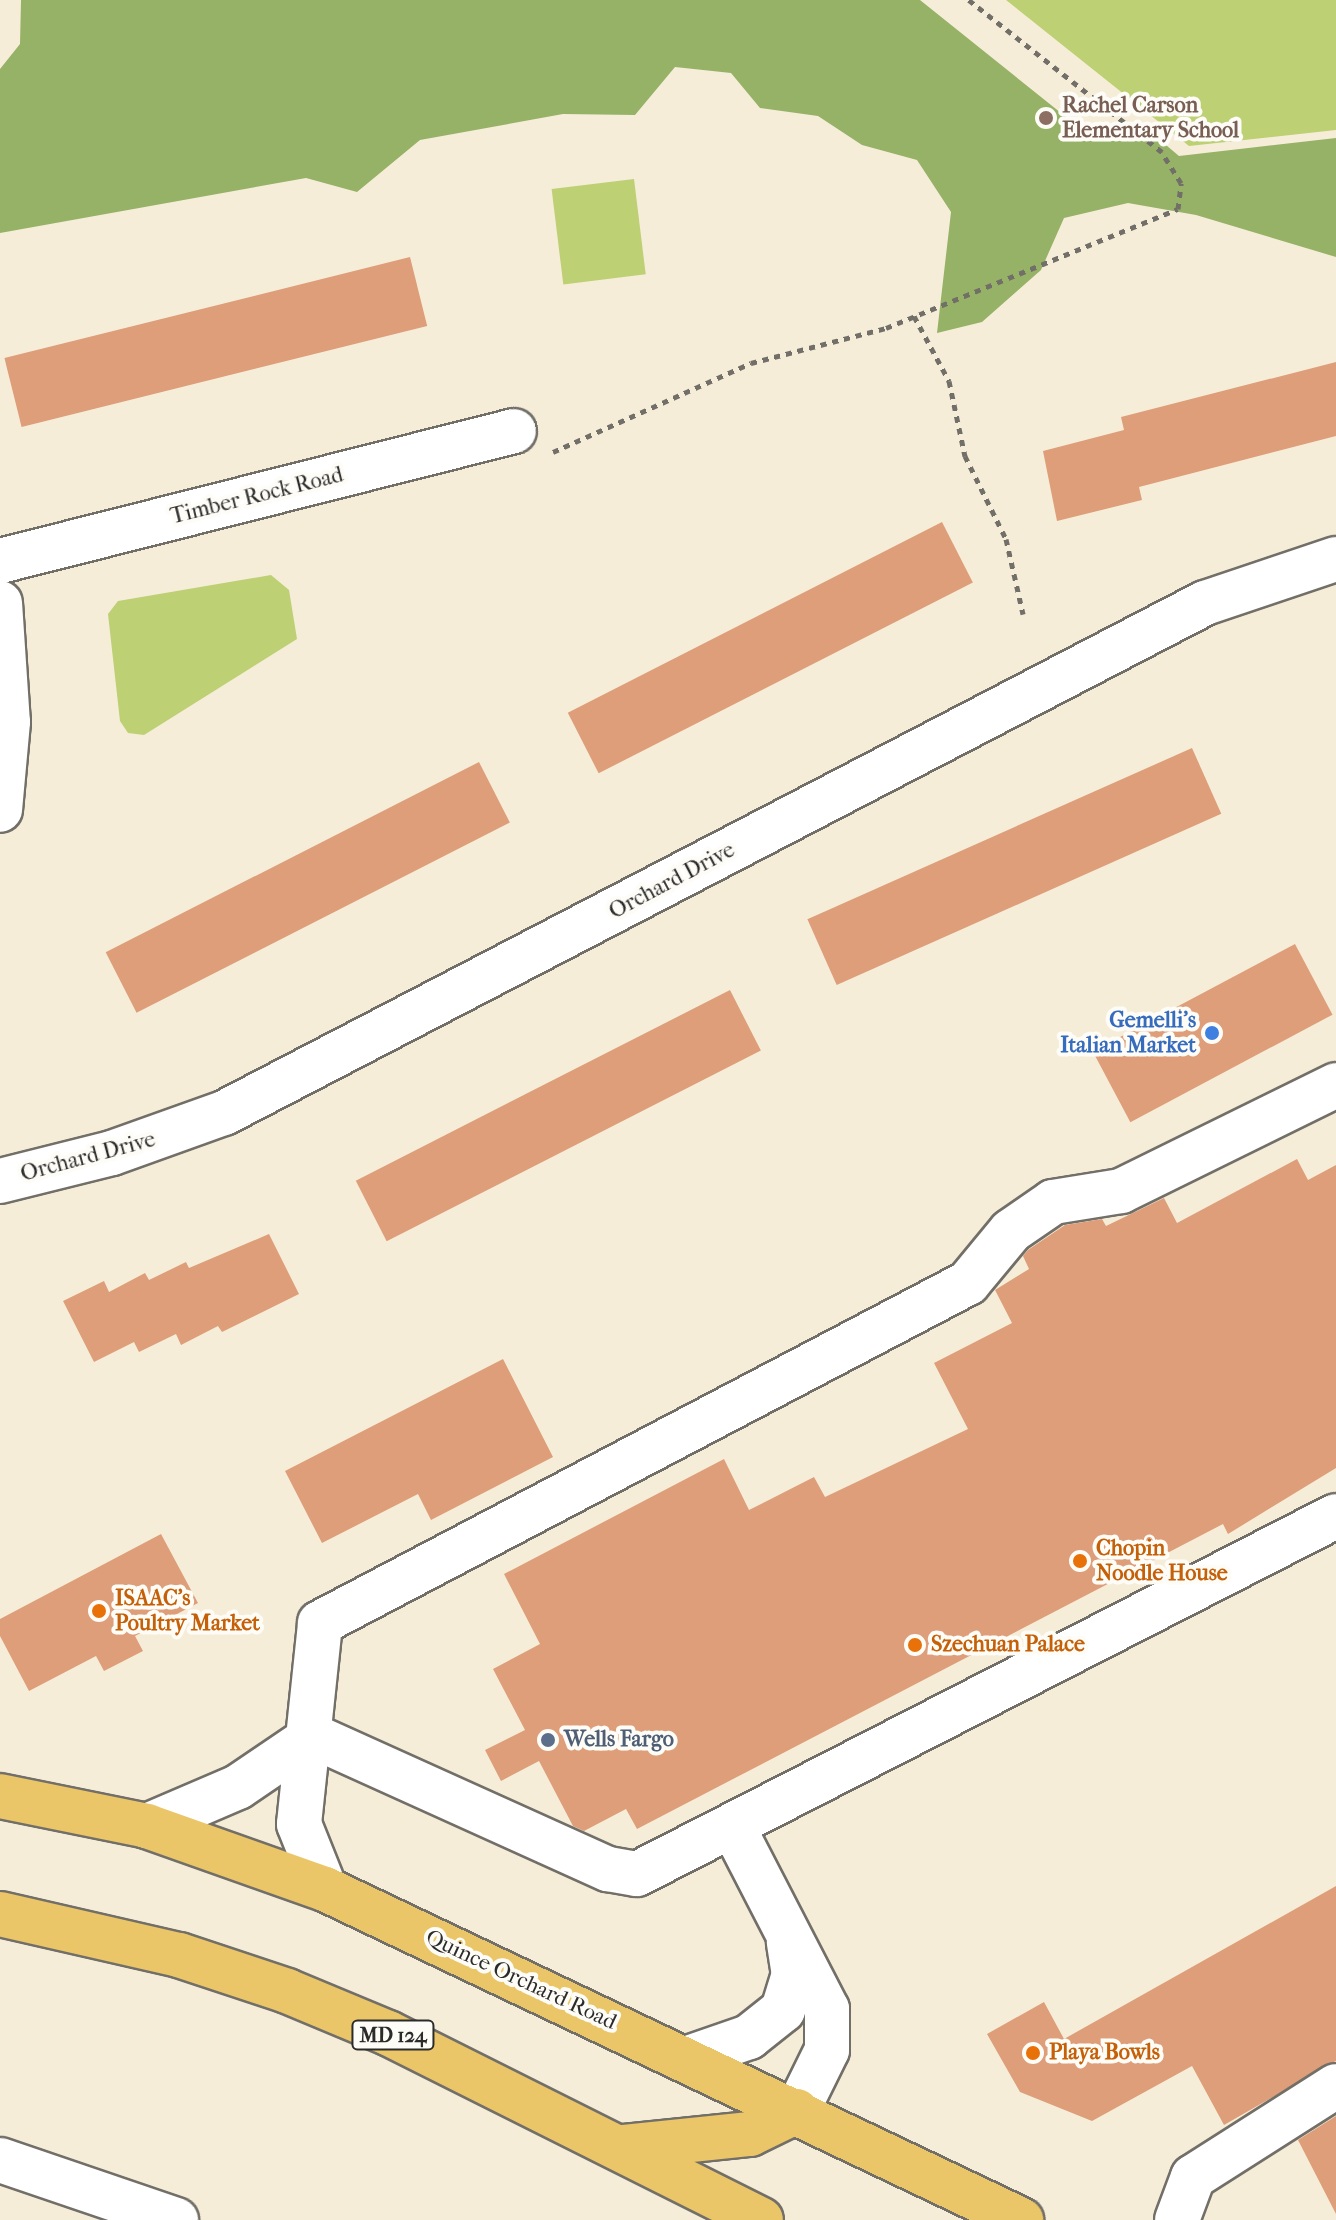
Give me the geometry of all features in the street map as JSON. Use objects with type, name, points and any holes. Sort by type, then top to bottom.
[{"type":"main road","name":"Quince Orchard Road","points":[[0,1796],[147,1826],[325,1889],[688,2058],[1021,2220]]},
{"type":"main road","name":"MD 124","points":[[0,1914],[179,1955],[287,1991],[622,2147],[761,2220]]},
{"type":"main road","points":[[622,2147],[750,2134],[797,2111]]},
{"type":"street","name":"Timber Rock Road","points":[[0,561],[514,431]]},
{"type":"street","name":"Orchard Drive","points":[[0,1181],[126,1148],[224,1113],[1205,603],[1336,559]]},
{"type":"street","points":[[0,603],[8,673],[0,810]]},
{"type":"street","points":[[325,1889],[299,1824],[300,1780],[313,1736],[320,1623],[968,1283],[1011,1231],[1053,1202],[1121,1191],[1336,1085]]},
{"type":"street","points":[[313,1736],[608,1869],[637,1874],[663,1866],[1336,1516]]},
{"type":"street","points":[[147,1826],[238,1787],[313,1736]]},
{"type":"street","points":[[734,1829],[827,2009],[827,2050],[797,2111]]},
{"type":"street","points":[[688,2058],[749,2037],[783,2010],[794,1975],[789,1939]]},
{"type":"street","points":[[1177,2220],[1193,2177],[1336,2086]]},
{"type":"street","points":[[0,2160],[176,2220]]},
{"type":"path","points":[[514,431],[520,458],[574,447],[751,363],[914,316],[1153,225],[1182,203],[1181,183],[1162,152],[969,0]]},
{"type":"path","points":[[914,316],[949,381],[965,456],[1006,539],[1023,614]]},
{"type":"green space","name":"Rachel Carson Elementary School","points":[[21,0],[920,0],[1081,129],[1141,124],[1179,156],[1336,138],[1336,257],[1196,215],[1128,203],[1064,218],[1041,270],[982,322],[937,333],[951,212],[917,160],[862,145],[818,116],[760,108],[731,73],[675,67],[635,115],[563,114],[420,140],[357,192],[306,178],[0,233],[0,69],[20,44]]},
{"type":"green space","points":[[1006,0],[1336,0],[1336,130],[1189,146]]},
{"type":"green space","points":[[634,179],[646,274],[563,284],[552,189]]},
{"type":"green space","points":[[271,575],[289,590],[297,639],[144,735],[128,733],[120,721],[108,614],[118,601]]},
{"type":"building","points":[[410,257],[427,326],[22,427],[4,358]]},
{"type":"building","points":[[1336,362],[1336,436],[1139,487],[1142,500],[1057,521],[1043,451],[1124,430],[1121,417]]},
{"type":"building","points":[[942,522],[973,583],[599,773],[568,713]]},
{"type":"building","points":[[1192,748],[1221,814],[837,985],[807,919]]},
{"type":"building","points":[[479,762],[510,823],[137,1013],[106,952]]},
{"type":"building","points":[[1295,944],[1333,1015],[1130,1122],[1093,1052]]},
{"type":"building","points":[[730,990],[761,1051],[387,1241],[356,1181]]},
{"type":"building","points":[[1297,1159],[1308,1180],[1336,1165],[1336,1468],[1228,1534],[1223,1524],[637,1829],[626,1809],[584,1831],[573,1826],[539,1761],[501,1781],[485,1750],[525,1730],[493,1669],[540,1644],[504,1574],[724,1459],[749,1510],[814,1477],[825,1497],[968,1429],[934,1363],[1012,1323],[995,1290],[1029,1269],[1023,1256],[1028,1250],[1065,1225],[1102,1219],[1106,1226],[1164,1198],[1177,1223]]},
{"type":"building","points":[[269,1234],[299,1294],[222,1332],[218,1326],[181,1345],[176,1334],[139,1352],[134,1342],[94,1362],[63,1301],[104,1281],[109,1292],[145,1273],[149,1280],[186,1262],[189,1268]]},
{"type":"building","points":[[503,1359],[553,1457],[431,1520],[418,1494],[322,1543],[285,1471]]},
{"type":"building","name":"ISAAC's Poultry Market","points":[[161,1534],[198,1603],[135,1636],[143,1651],[104,1671],[96,1656],[29,1691],[0,1636],[0,1619]]},
{"type":"building","points":[[1336,1886],[1336,2061],[1224,2125],[1192,2066],[1092,2121],[1020,2092],[987,2034],[1044,2002],[1064,2039]]},
{"type":"building","points":[[1336,2116],[1336,2214],[1298,2140]]},
{"type":"place","name":"Rachel Carson Elementary School","points":[[1046,118]]},
{"type":"place","name":"Gemelli's Italian Market","points":[[1212,1033]]},
{"type":"place","name":"Chopin Noodle House","points":[[1080,1561]]},
{"type":"place","name":"ISAAC's Poultry Market","points":[[99,1611]]},
{"type":"place","name":"Szechuan Palace","points":[[915,1645]]},
{"type":"place","name":"Wells Fargo","points":[[548,1740]]},
{"type":"place","name":"Playa Bowls","points":[[1033,2053]]}]
